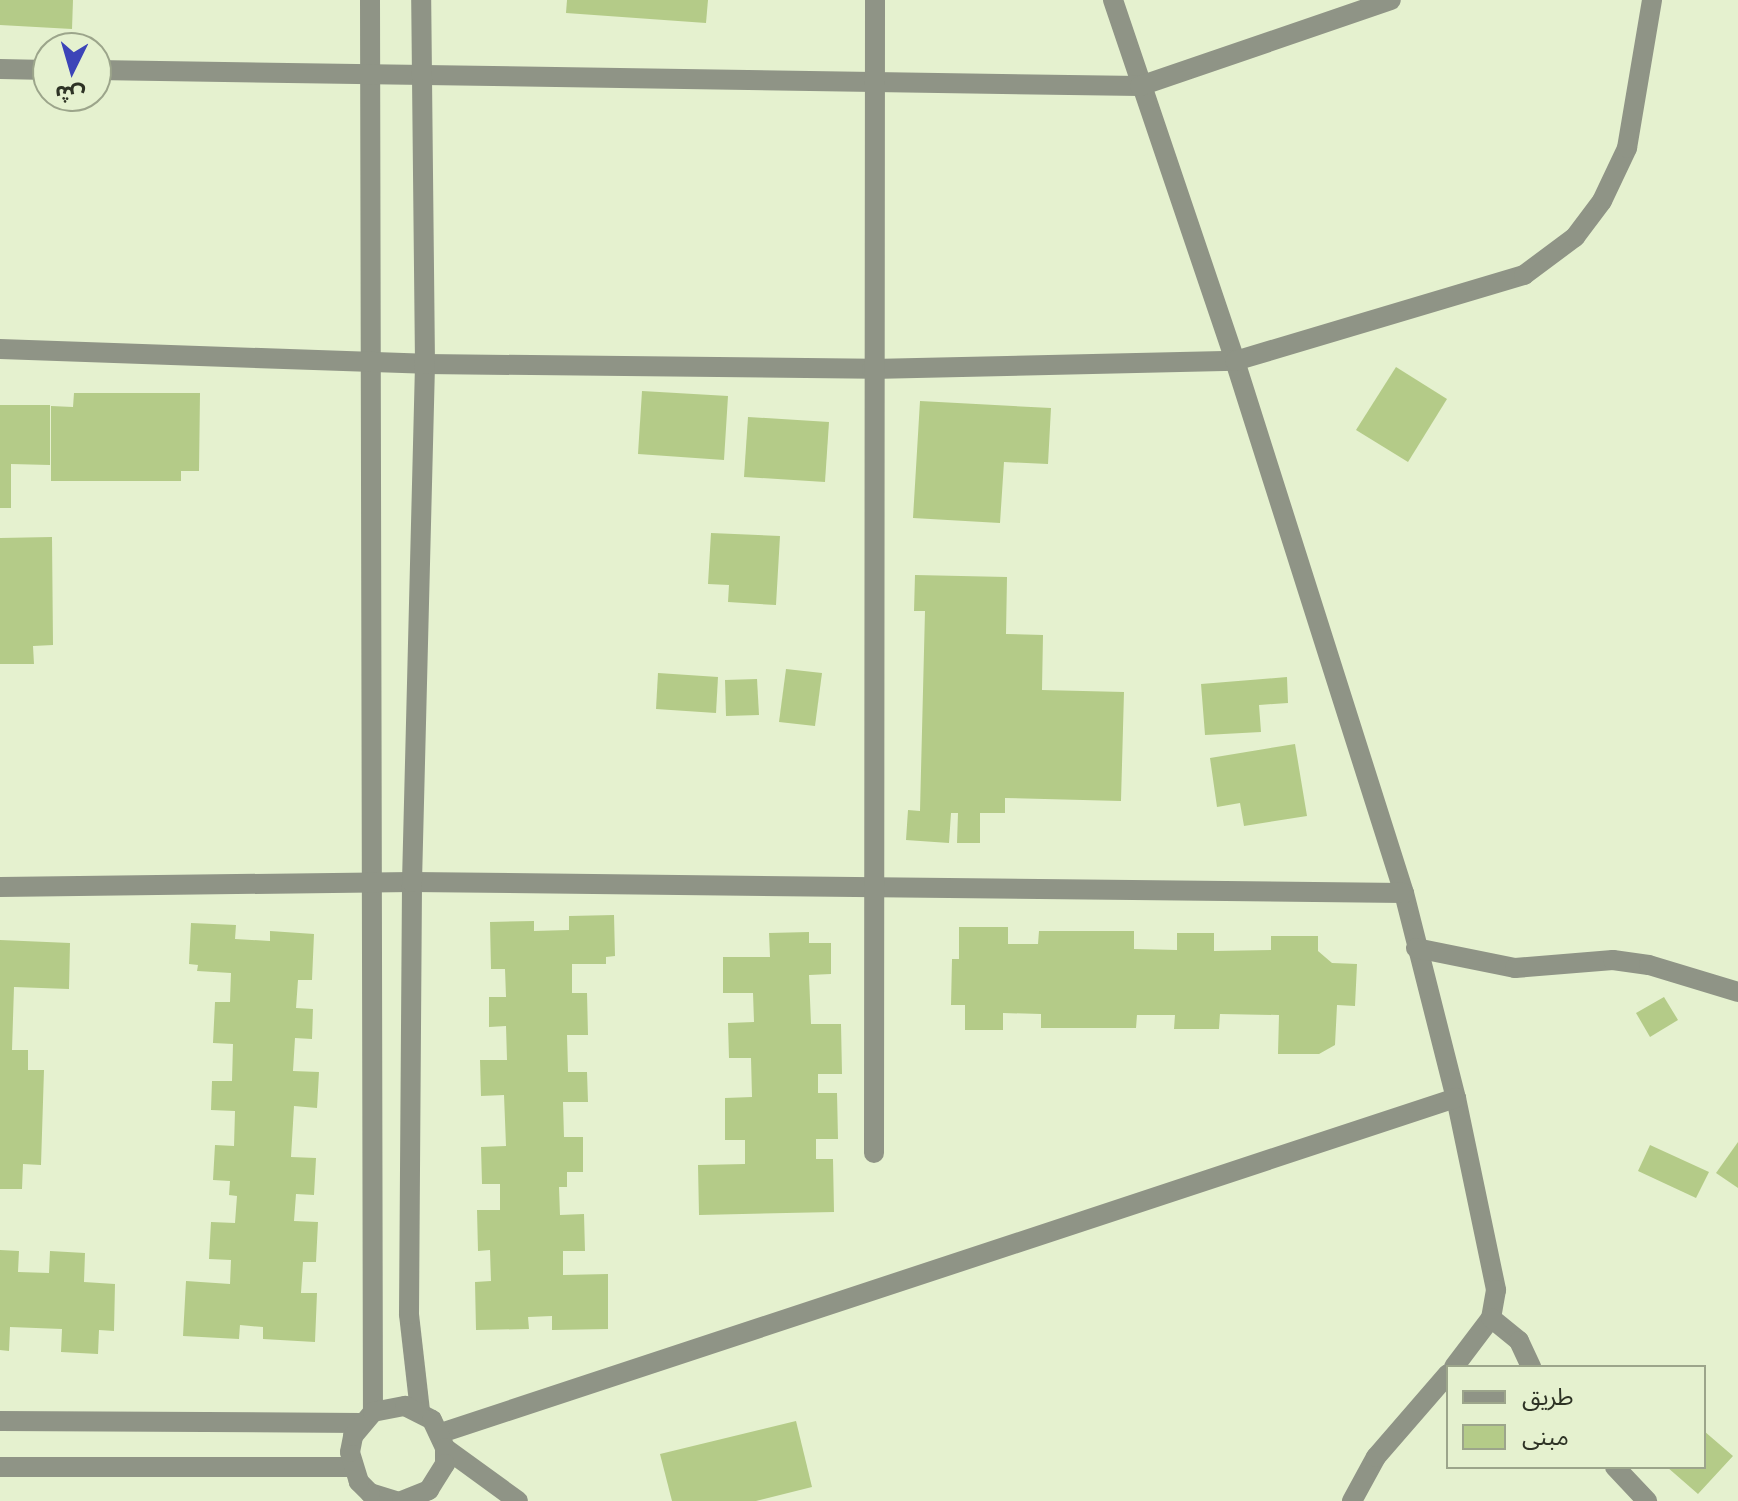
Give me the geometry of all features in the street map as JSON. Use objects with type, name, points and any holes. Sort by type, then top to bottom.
[{"type":"street","points":[[370,0],[367,1417],[353,1436],[352,1467],[370,1493],[408,1500],[439,1478],[443,1441]]},
{"type":"street","points":[[421,0],[425,364],[412,882],[409,1314],[420,1411],[443,1441],[518,1501]]},
{"type":"street","points":[[874,1153],[872,369],[875,0]]},
{"type":"street","points":[[1113,0],[1235,361],[1404,893],[1456,1098],[1496,1290],[1491,1318],[1456,1365]]},
{"type":"street","points":[[112,70],[421,72],[1140,86],[1391,0]]},
{"type":"street","points":[[0,349],[425,364],[872,369],[1235,361],[1524,275],[1575,237],[1602,201],[1627,148],[1652,0]]},
{"type":"street","points":[[0,69],[32,70]]},
{"type":"street","points":[[0,887],[412,882],[1404,893]]},
{"type":"street","points":[[1416,948],[1515,968],[1613,960],[1649,965],[1738,992]]},
{"type":"street","points":[[443,1441],[1456,1098]]},
{"type":"street","points":[[1491,1318],[1519,1341],[1530,1365]]},
{"type":"street","points":[[1352,1501],[1376,1457],[1446,1376]]},
{"type":"street","points":[[0,1421],[367,1417],[388,1407],[420,1411]]},
{"type":"street","points":[[0,1467],[352,1467]]},
{"type":"street","points":[[1617,1469],[1647,1501]]},
{"type":"building","points":[[0,0],[73,0],[72,29],[0,25]]},
{"type":"building","points":[[567,0],[708,0],[706,23],[566,13]]},
{"type":"building","points":[[1396,367],[1447,399],[1408,462],[1356,430]]},
{"type":"building","points":[[642,391],[728,396],[724,460],[638,454]]},
{"type":"building","points":[[74,393],[200,393],[199,471],[181,471],[181,481],[51,481],[51,406],[73,407]]},
{"type":"building","points":[[920,401],[1051,408],[1048,464],[1004,462],[1000,523],[913,518]]},
{"type":"building","points":[[0,405],[50,405],[50,465],[11,464],[11,508],[0,508]]},
{"type":"building","points":[[748,417],[829,422],[825,482],[744,477]]},
{"type":"building","points":[[711,533],[780,536],[776,605],[728,602],[729,585],[708,584]]},
{"type":"building","points":[[52,537],[53,645],[33,646],[34,664],[0,664],[0,538]]},
{"type":"building","points":[[915,575],[1007,577],[1006,634],[1043,635],[1042,690],[1124,692],[1121,801],[1005,798],[1005,813],[980,813],[980,843],[957,843],[958,813],[951,813],[949,843],[906,840],[908,810],[920,811],[925,611],[914,611]]},
{"type":"building","points":[[786,669],[822,673],[815,726],[779,722]]},
{"type":"building","points":[[658,673],[718,677],[716,713],[656,709]]},
{"type":"building","points":[[1287,677],[1288,703],[1259,705],[1261,732],[1205,735],[1201,684]]},
{"type":"building","points":[[757,679],[759,715],[726,716],[725,680]]},
{"type":"building","points":[[1295,744],[1307,816],[1244,826],[1240,803],[1217,807],[1210,758]]},
{"type":"building","points":[[614,915],[615,956],[606,957],[606,964],[572,964],[572,993],[587,993],[588,1035],[567,1035],[568,1072],[587,1072],[588,1102],[563,1102],[564,1137],[583,1137],[583,1172],[567,1172],[567,1187],[559,1187],[560,1215],[584,1214],[585,1251],[563,1251],[563,1275],[608,1274],[608,1329],[552,1330],[552,1316],[528,1317],[529,1329],[476,1330],[475,1282],[491,1281],[490,1250],[478,1251],[477,1210],[500,1210],[500,1184],[482,1184],[481,1147],[506,1146],[504,1095],[481,1096],[480,1060],[507,1060],[506,1026],[489,1027],[489,997],[506,997],[505,969],[491,969],[490,922],[534,921],[534,931],[569,930],[569,916]]},
{"type":"building","points":[[191,923],[236,925],[235,939],[270,941],[270,931],[314,934],[312,980],[298,980],[296,1008],[313,1009],[312,1039],[295,1038],[293,1071],[319,1072],[317,1108],[294,1106],[291,1157],[316,1158],[314,1195],[296,1194],[294,1221],[318,1222],[316,1262],[303,1262],[301,1293],[317,1293],[315,1342],[263,1339],[263,1327],[240,1325],[239,1339],[183,1336],[186,1281],[230,1284],[231,1260],[209,1259],[211,1222],[235,1223],[237,1196],[229,1195],[230,1181],[213,1180],[215,1145],[234,1146],[235,1111],[211,1110],[212,1081],[232,1081],[233,1044],[213,1043],[215,1002],[230,1002],[231,973],[197,971],[198,965],[189,964]]},
{"type":"building","points":[[959,927],[1008,927],[1008,944],[1038,944],[1039,931],[1134,931],[1134,949],[1177,950],[1177,933],[1214,933],[1214,951],[1271,950],[1271,936],[1318,936],[1318,951],[1332,963],[1357,964],[1355,1006],[1337,1005],[1335,1045],[1319,1054],[1278,1054],[1279,1015],[1220,1014],[1219,1029],[1174,1029],[1175,1015],[1137,1015],[1136,1028],[1041,1028],[1041,1014],[1003,1013],[1003,1030],[965,1030],[965,1005],[951,1005],[952,959],[959,959]]},
{"type":"building","points":[[809,932],[809,943],[831,943],[831,974],[809,975],[811,1024],[841,1024],[842,1074],[818,1074],[818,1093],[837,1093],[838,1139],[816,1139],[816,1159],[833,1159],[834,1212],[699,1215],[698,1165],[745,1164],[745,1140],[725,1140],[725,1098],[752,1097],[751,1058],[729,1058],[728,1023],[754,1022],[753,993],[723,993],[723,957],[770,957],[769,933]]},
{"type":"building","points":[[0,940],[70,943],[69,989],[14,987],[12,1050],[28,1050],[28,1070],[44,1070],[41,1165],[23,1164],[22,1189],[0,1189]]},
{"type":"building","points":[[1664,997],[1678,1020],[1650,1037],[1636,1013]]},
{"type":"building","points":[[1738,1142],[1738,1188],[1716,1173]]},
{"type":"building","points":[[1650,1145],[1709,1172],[1696,1198],[1638,1171]]},
{"type":"building","points":[[0,1250],[19,1251],[18,1272],[49,1273],[50,1251],[85,1253],[84,1282],[115,1284],[114,1331],[99,1330],[98,1354],[61,1352],[62,1329],[10,1327],[9,1351],[0,1350]]},
{"type":"building","points":[[796,1421],[812,1487],[756,1501],[672,1501],[660,1454]]},
{"type":"building","points":[[1706,1433],[1733,1456],[1698,1494],[1669,1469],[1706,1469]]}]
